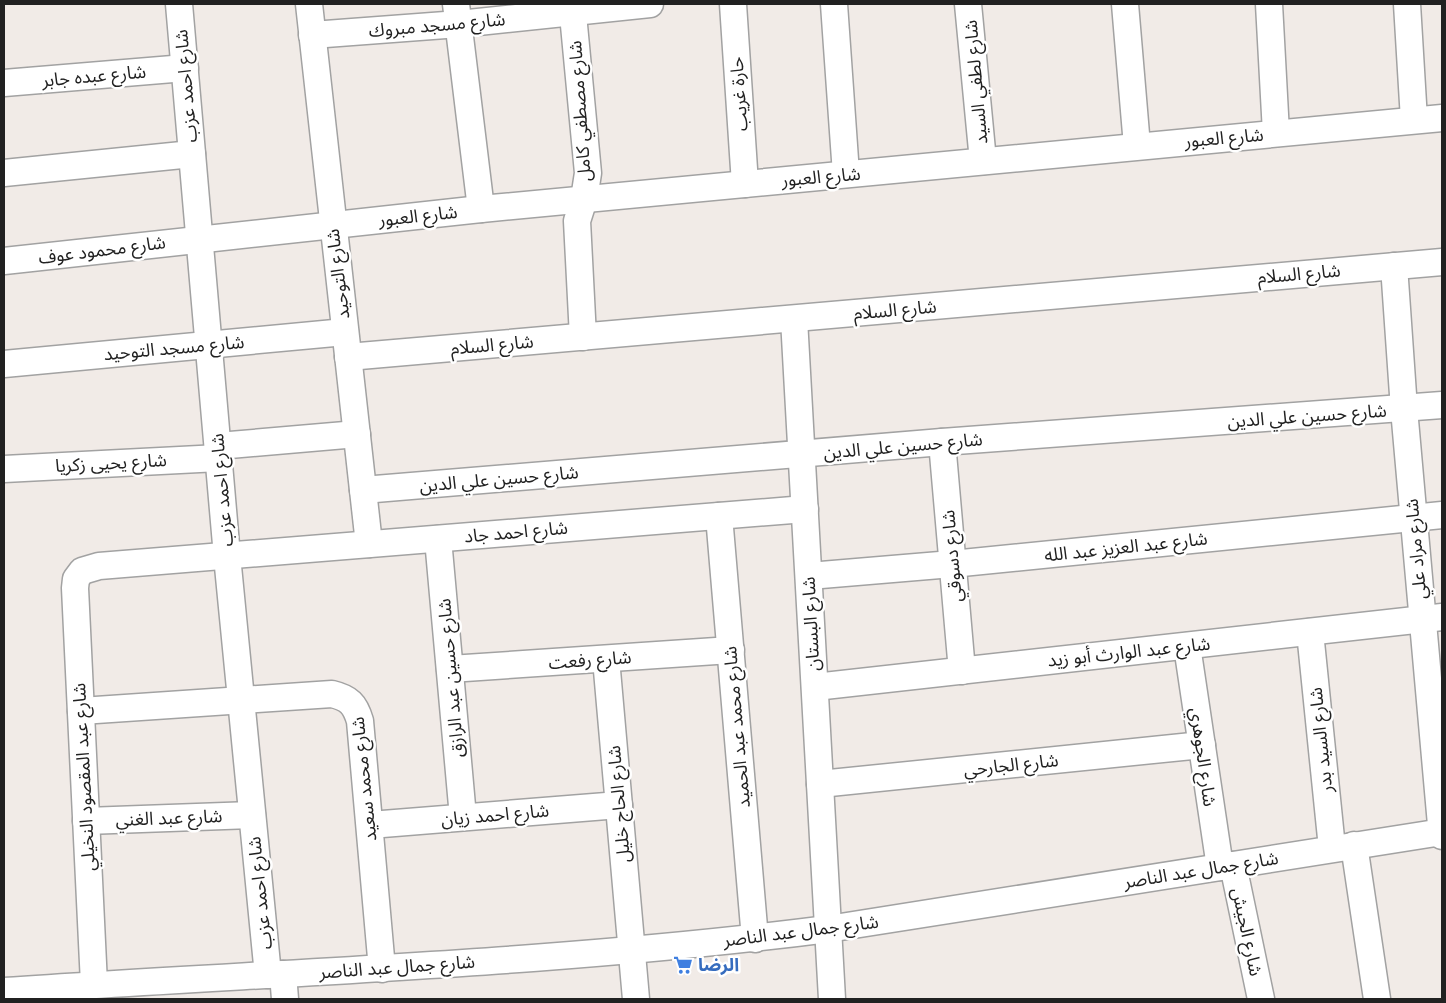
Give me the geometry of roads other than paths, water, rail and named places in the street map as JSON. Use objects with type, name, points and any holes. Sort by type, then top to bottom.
[{"type":"street","name":"شارع احمد عزب","points":[[179,4],[227,556],[252,814],[279,983]]},
{"type":"street","name":"شارع التوحيد","points":[[309,4],[369,544]]},
{"type":"street","name":"شارع مسجد مبروك","points":[[312,35],[458,14],[650,4]]},
{"type":"street","name":"حارة غريب","points":[[733,4],[745,184]]},
{"type":"street","points":[[834,4],[846,174]]},
{"type":"street","name":"شارع لطفي السيد","points":[[968,4],[983,161]]},
{"type":"street","points":[[1125,4],[1137,146]]},
{"type":"street","points":[[1269,4],[1276,133]]},
{"type":"street","points":[[1407,4],[1414,120]]},
{"type":"street","name":"شارع مصطفي كامل","points":[[572,8],[588,173],[584,199],[577,221],[583,337]]},
{"type":"street","points":[[458,14],[481,209]]},
{"type":"street","name":"شارع عبده جابر","points":[[4,83],[185,68]]},
{"type":"street","name":"شارع العبور","points":[[200,239],[481,209],[1442,118]]},
{"type":"street","points":[[4,173],[192,154]]},
{"type":"street","name":"شارع محمود عوف","points":[[4,261],[200,239]]},
{"type":"street","name":"شارع السلام","points":[[348,357],[1442,262]]},
{"type":"street","name":"شارع مراد علي","points":[[1394,266],[1414,518],[1432,618],[1442,836]]},
{"type":"street","name":"شارع البستان","points":[[794,319],[832,999]]},
{"type":"street","name":"شارع مسجد التوحيد","points":[[4,364],[345,332]]},
{"type":"street","name":"شارع حسين علي الدين","points":[[363,490],[942,442],[1442,405]]},
{"type":"street","name":"شارع يحيى زكريا","points":[[4,469],[218,452],[357,434]]},
{"type":"street","name":"شارع دسوقي","points":[[942,442],[962,671]]},
{"type":"street","name":"شارع احمد جاد","points":[[82,571],[99,566],[805,509]]},
{"type":"street","name":"شارع عبد العزيز عبد الله","points":[[809,576],[952,564],[1442,515]]},
{"type":"street","name":"شارع محمد عبد الحميد","points":[[719,516],[755,938]]},
{"type":"street","name":"شارع حسين عبد الرازق","points":[[438,539],[463,817]]},
{"type":"street","name":"شارع عبد المقصود النخيلي","points":[[82,571],[76,579],[76,588],[94,984]]},
{"type":"street","name":"شارع عبد الوارث أبو زيد","points":[[815,687],[1432,618]]},
{"type":"street","name":"شارع السيد بدر","points":[[1310,632],[1343,847],[1377,999]]},
{"type":"street","name":"شارع الجوهري","points":[[1187,646],[1202,745],[1226,866]]},
{"type":"street","name":"شارع رفعت","points":[[450,669],[731,650]]},
{"type":"street","name":"شارع الحاج خليل","points":[[606,659],[636,999]]},
{"type":"street","name":"شارع محمد سعيد","points":[[242,700],[332,694],[346,698],[356,707],[360,721],[382,969]]},
{"type":"street","points":[[81,711],[242,700]]},
{"type":"street","name":"شارع الجارحي","points":[[820,784],[1202,745]]},
{"type":"street","name":"شارع احمد زيان","points":[[370,825],[620,805]]},
{"type":"street","name":"شارع عبد الغني","points":[[86,821],[252,814]]},
{"type":"street","name":"شارع جمال عبد الناصر","points":[[4,990],[94,984],[279,983],[382,969],[632,950],[755,938],[828,929],[1442,832]]},
{"type":"street","name":"شارع الجيش","points":[[1226,866],[1261,999]]},
{"type":"place","name":"الرضا","points":[[683,965]]}]
